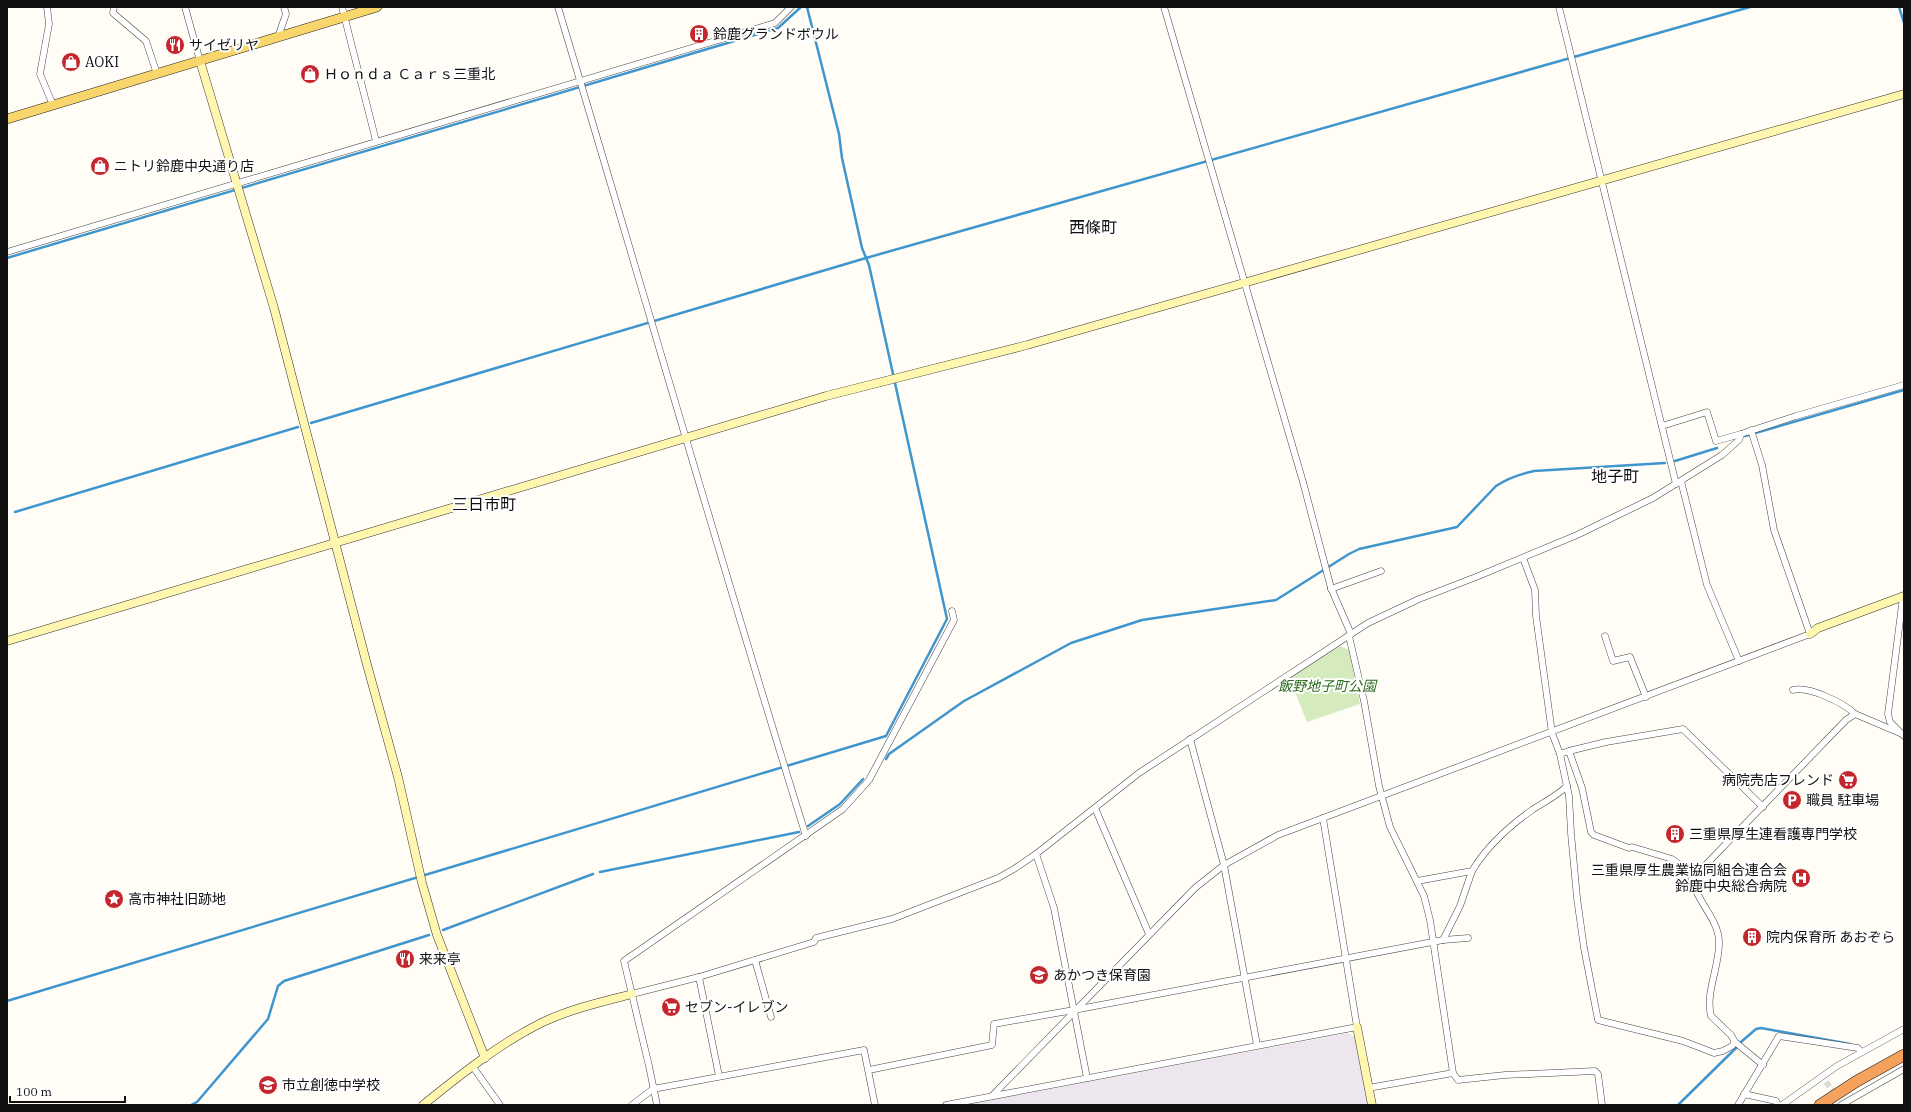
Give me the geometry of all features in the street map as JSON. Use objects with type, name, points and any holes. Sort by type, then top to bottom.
[{"type":"highway","points":[[1820,1105],[1857,1081],[1904,1055]]},
{"type":"main road","points":[[7,119],[377,7]]},
{"type":"street","points":[[47,7],[49,24],[40,74],[53,105]]},
{"type":"street","points":[[114,7],[113,13],[146,41],[157,74]]},
{"type":"street","points":[[185,7],[274,308],[366,661],[398,776],[422,882],[437,936],[486,1058]]},
{"type":"street","points":[[278,37],[286,14],[284,7]]},
{"type":"street","points":[[342,7],[376,141]]},
{"type":"street","points":[[558,7],[806,836]]},
{"type":"street","points":[[7,252],[238,187],[376,141],[581,85],[775,23],[791,7]]},
{"type":"street","points":[[1164,7],[1245,282],[1325,563],[1331,589],[1350,635],[1382,796],[1390,827],[1424,896],[1434,943],[1453,1073],[1458,1080],[1505,1075],[1595,1071],[1598,1074],[1602,1105]]},
{"type":"street","points":[[1559,7],[1662,426],[1707,585],[1739,661]]},
{"type":"street","points":[[7,641],[826,396],[1027,345],[1904,94]]},
{"type":"street","points":[[1662,426],[1707,412],[1716,441],[1904,384]]},
{"type":"street","points":[[1752,431],[1762,465],[1774,530],[1810,634]]},
{"type":"street","points":[[428,1103],[510,1040],[549,1020],[578,1009],[699,977],[814,942],[816,938],[892,919],[998,878],[1036,854],[1139,774],[1190,739],[1350,635],[1385,614],[1575,536],[1653,498],[1722,455],[1739,440],[1741,434]]},
{"type":"street","points":[[1524,558],[1535,590],[1536,616],[1552,733],[1560,754],[1569,796],[1577,898],[1584,948],[1598,1020],[1683,1041],[1714,1053],[1723,1051],[1732,1046],[1735,1042]]},
{"type":"street","points":[[1331,589],[1381,571]]},
{"type":"street","points":[[992,1096],[1074,1010],[1200,883],[1224,865],[1278,835],[1552,733],[1810,634],[1818,628],[1904,597],[1888,714],[1890,722],[1902,734]]},
{"type":"street","points":[[656,1105],[624,961],[843,809],[869,780],[954,620],[952,611]]},
{"type":"street","points":[[1605,636],[1613,661],[1630,657],[1646,697]]},
{"type":"street","points":[[1793,690],[1805,690],[1823,695],[1850,709],[1855,714],[1902,734]]},
{"type":"street","points":[[1762,1064],[1735,1042],[1731,1035],[1714,1021],[1710,1012],[1709,1002],[1719,940],[1716,927],[1693,884],[1692,879],[1846,720],[1855,714]]},
{"type":"street","points":[[1560,754],[1606,742],[1683,730],[1763,807]]},
{"type":"street","points":[[1190,739],[1224,865],[1257,1045]]},
{"type":"street","points":[[1569,751],[1582,788],[1591,832],[1594,835],[1629,848],[1632,847],[1672,859],[1695,876]]},
{"type":"street","points":[[1444,940],[1460,906],[1472,871],[1482,855],[1516,822],[1567,786]]},
{"type":"street","points":[[1095,808],[1149,934]]},
{"type":"street","points":[[1323,818],[1357,1027],[1372,1105]]},
{"type":"street","points":[[1036,854],[1054,908],[1088,1078]]},
{"type":"street","points":[[1417,881],[1472,871]]},
{"type":"street","points":[[868,1070],[992,1045],[994,1024],[1444,940],[1468,938]]},
{"type":"street","points":[[755,960],[771,1017]]},
{"type":"street","points":[[699,977],[719,1076]]},
{"type":"street","points":[[946,1105],[1357,1027]]},
{"type":"street","points":[[1782,1105],[1822,1076],[1861,1052],[1904,1029]]},
{"type":"street","points":[[1738,1105],[1779,1036],[1858,1048],[1861,1052]]},
{"type":"street","points":[[632,1105],[653,1089],[864,1050],[875,1105]]},
{"type":"street","points":[[473,1067],[500,1105]]},
{"type":"street","points":[[1841,1103],[1904,1069]]},
{"type":"street","points":[[1368,1088],[1453,1073]]},
{"type":"street","points":[[1822,1076],[1826,1082]]},
{"type":"street","points":[[1744,1094],[1776,1101],[1778,1105]]},
{"type":"shaded area","points":[[1348,1033],[1355,1037],[1368,1105],[965,1105]]},
{"type":"green space","name":"飯野地子町公園","points":[[1340,646],[1349,650],[1360,704],[1307,722],[1289,677]]},
{"type":"waterway","points":[[7,258],[778,28],[801,7]]},
{"type":"waterway","points":[[7,1001],[886,736],[947,619],[869,265],[862,248],[842,158],[839,134],[807,7]]},
{"type":"waterway","points":[[311,423],[866,258],[1750,7]]},
{"type":"waterway","points":[[1899,7],[1904,23]]},
{"type":"waterway","points":[[1745,436],[1904,390]]},
{"type":"waterway","points":[[15,512],[298,427]]},
{"type":"waterway","points":[[1675,461],[1717,448]]},
{"type":"waterway","points":[[886,759],[889,754],[964,701],[1071,643],[1142,620],[1276,600],[1359,549],[1457,527],[1496,486],[1519,475],[1534,471],[1665,463]]},
{"type":"waterway","points":[[808,826],[840,804],[863,779]]},
{"type":"waterway","points":[[600,872],[799,832]]},
{"type":"waterway","points":[[443,930],[593,874]]},
{"type":"waterway","points":[[191,1105],[197,1102],[268,1019],[278,986],[284,981],[429,935]]},
{"type":"waterway","points":[[1741,1042],[1756,1029],[1761,1028],[1850,1044]]},
{"type":"waterway","points":[[1678,1105],[1737,1047]]},
{"type":"tunnel","points":[[1826,1082],[1837,1097]]},
{"type":"place","name":"鈴鹿グランドボウル","points":[[699,34]]},
{"type":"place","name":"サイゼリヤ","points":[[175,45]]},
{"type":"place","name":"AOKI","points":[[71,62]]},
{"type":"place","name":"Ｈｏｎｄａ Ｃａｒｓ三重北","points":[[310,74]]},
{"type":"place","name":"ニトリ鈴鹿中央通り店","points":[[100,166]]},
{"type":"place","name":"病院売店フレンド","points":[[1848,780]]},
{"type":"place","name":"職員 駐車場","points":[[1792,800]]},
{"type":"place","name":"三重県厚生連看護専門学校","points":[[1675,834]]},
{"type":"place","name":"三重県厚生農業協同組合連合会 鈴鹿中央総合病院","points":[[1801,878]]},
{"type":"place","name":"高市神社旧跡地","points":[[114,899]]},
{"type":"place","name":"院内保育所 あおぞら","points":[[1752,937]]},
{"type":"place","name":"来来亭","points":[[405,959]]},
{"type":"place","name":"あかつき保育園","points":[[1039,975]]},
{"type":"place","name":"セブン-イレブン","points":[[671,1007]]},
{"type":"place","name":"市立創徳中学校","points":[[268,1085]]},
{"type":"district","name":"西條町","points":[[1093,227]]},
{"type":"district","name":"地子町","points":[[1615,476]]},
{"type":"district","name":"三日市町","points":[[484,504]]}]
